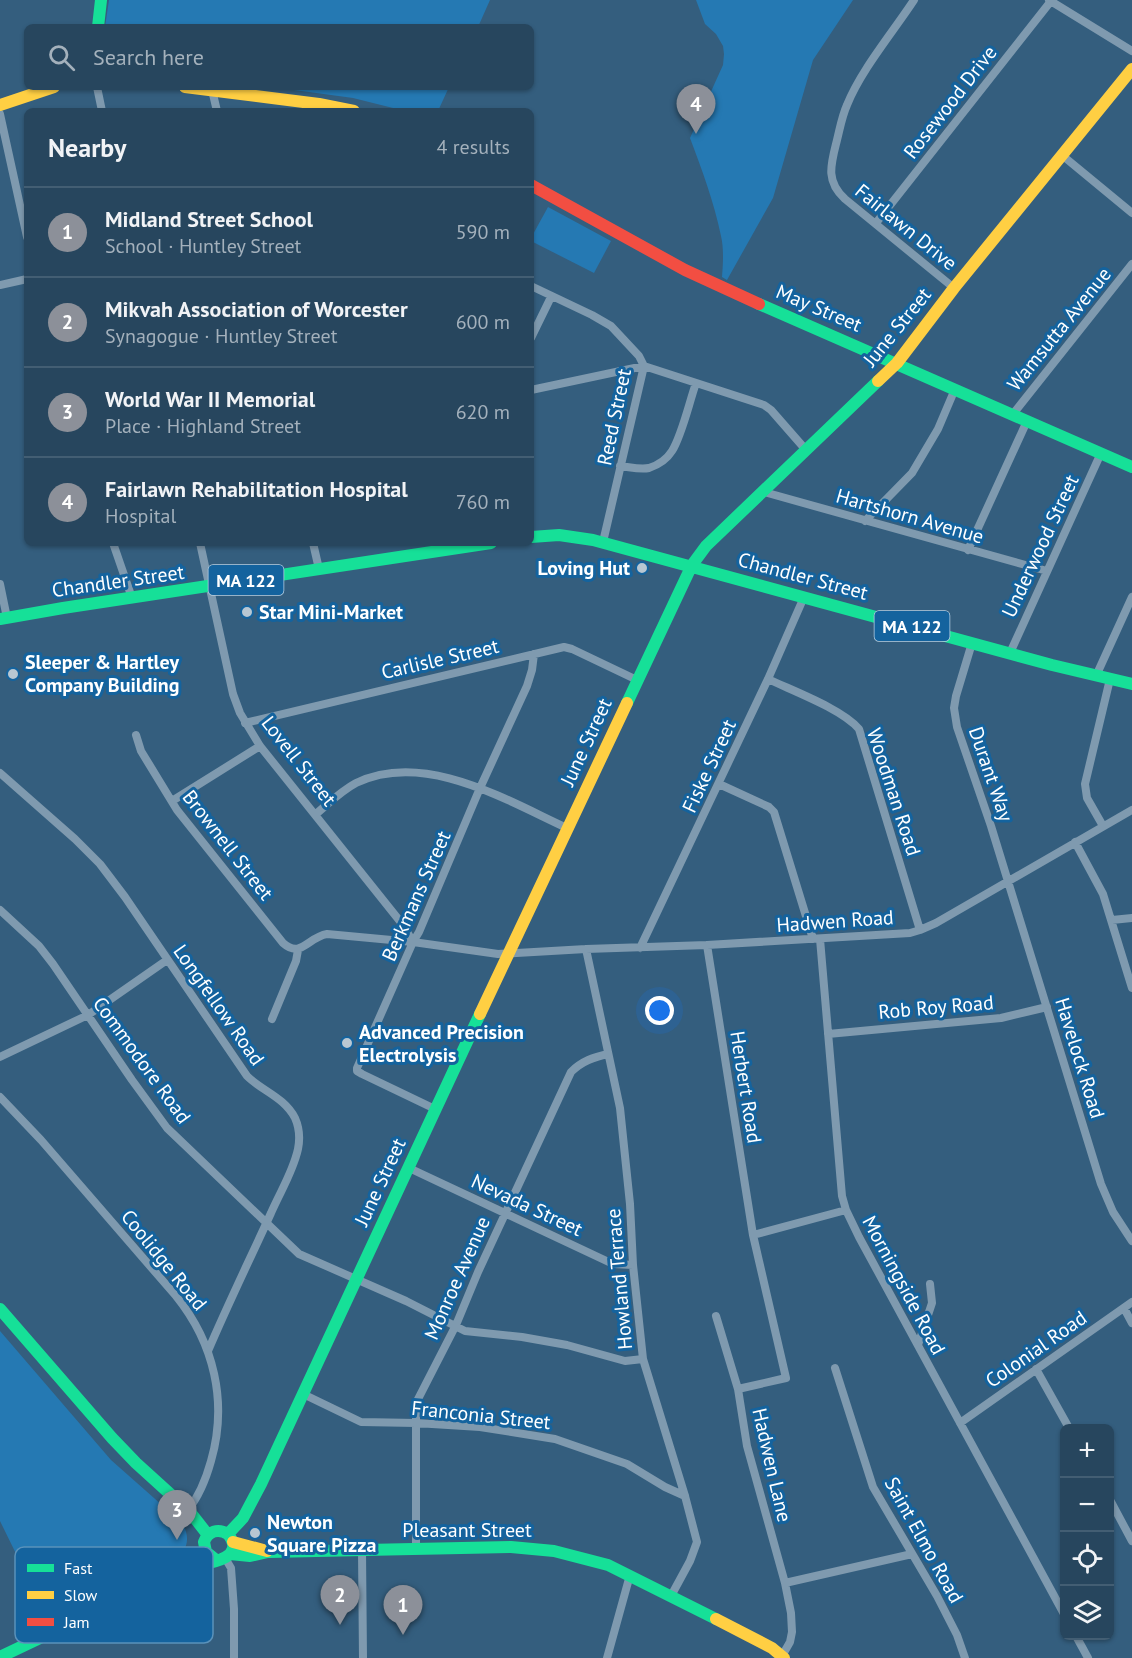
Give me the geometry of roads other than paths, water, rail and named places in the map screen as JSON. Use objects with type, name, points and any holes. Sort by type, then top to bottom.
[{"type":"street","points":[[98,24],[101,0]]},
{"type":"street","name":"Fairlawn Drive","points":[[914,0],[864,74],[846,107],[831,161],[831,172],[837,192],[954,288]]},
{"type":"street","points":[[1050,1],[1132,51]]},
{"type":"street","name":"Rosewood Drive","points":[[876,223],[1050,1]]},
{"type":"street","name":"June Street","points":[[226,1550],[261,1484],[508,953],[692,565],[706,546],[897,363],[954,288],[1132,69]]},
{"type":"street","points":[[0,105],[45,90]]},
{"type":"street","points":[[98,90],[101,108]]},
{"type":"street","points":[[216,108],[212,90],[336,108]]},
{"type":"street","points":[[0,114],[24,223]]},
{"type":"street","points":[[1063,156],[1132,213]]},
{"type":"street","name":"May Street","points":[[534,187],[685,270],[1132,467]]},
{"type":"street","name":"Wamsutta Avenue","points":[[1012,414],[1132,264]]},
{"type":"street","points":[[0,285],[24,280]]},
{"type":"street","name":"Reed Street","points":[[534,288],[592,315],[611,327],[639,356],[644,366],[603,542]]},
{"type":"street","points":[[534,332],[551,297]]},
{"type":"street","points":[[534,389],[644,366],[764,405],[807,450]]},
{"type":"street","points":[[620,466],[647,468],[658,465],[665,459],[672,451],[696,383]]},
{"type":"street","points":[[865,521],[912,473],[938,429],[955,389]]},
{"type":"street","points":[[968,550],[1027,421]]},
{"type":"street","name":"Underwood Street","points":[[1010,653],[1101,453]]},
{"type":"street","name":"Hartshorn Avenue","points":[[764,492],[1047,571]]},
{"type":"street","name":"Chandler Street","points":[[534,537],[576,535],[972,643],[1132,684]]},
{"type":"street","points":[[114,546],[132,598]]},
{"type":"street","name":"Lovell Street","points":[[201,546],[233,694],[245,723],[260,746],[403,925],[413,942]]},
{"type":"street","points":[[314,546],[319,569]]},
{"type":"street","name":"Chandler Street","points":[[4,618],[210,587],[413,551],[462,546]]},
{"type":"street","points":[[0,584],[4,618]]},
{"type":"street","name":"Fiske Street","points":[[640,948],[719,784],[804,597]]},
{"type":"street","points":[[1096,676],[1132,597]]},
{"type":"street","name":"Durant Way","points":[[972,643],[956,696],[955,718],[1008,880]]},
{"type":"street","name":"Carlisle Street","points":[[245,723],[564,647],[637,680]]},
{"type":"street","name":"Berkmans Street","points":[[435,1109],[362,1074],[357,1071],[358,1065],[527,686],[534,654]]},
{"type":"street","name":"Woodman Road","points":[[768,679],[841,714],[859,729],[920,930]]},
{"type":"street","points":[[1103,826],[1087,798],[1085,784],[1110,679]]},
{"type":"street","name":"Brownell Street","points":[[136,735],[141,751],[177,810],[283,943],[288,948],[298,950]]},
{"type":"street","points":[[172,801],[260,746]]},
{"type":"street","points":[[316,814],[358,783],[390,773],[408,772],[429,774],[480,789],[567,828]]},
{"type":"street","name":"Longfellow Road","points":[[0,773],[100,864],[247,1076],[258,1086],[281,1099],[295,1118],[299,1137],[292,1167],[208,1351]]},
{"type":"street","name":"Morningside Road","points":[[719,784],[769,807],[774,812],[816,939],[828,1034],[842,1196],[846,1210],[859,1238],[1060,1605]]},
{"type":"street","name":"Hadwen Road","points":[[508,953],[816,939],[920,930],[1132,810]]},
{"type":"street","points":[[1075,842],[1099,885],[1132,988]]},
{"type":"street","name":"Havelock Road","points":[[1008,880],[1102,1187],[1113,1212],[1132,1241]]},
{"type":"street","name":"Commodore Road","points":[[0,910],[39,946],[167,1128],[299,1254],[406,1301],[465,1331],[567,1345],[625,1361],[643,1359]]},
{"type":"street","points":[[1112,920],[1132,918]]},
{"type":"street","points":[[272,1019],[296,961],[298,950],[315,938],[327,934],[413,942],[498,954],[508,953]]},
{"type":"street","name":"Herbert Road","points":[[707,945],[753,1234]]},
{"type":"street","name":"Howland Terrace","points":[[586,949],[620,1108],[643,1359],[697,1542],[690,1561],[671,1596]]},
{"type":"street","points":[[0,1057],[88,1015],[168,960]]},
{"type":"street","name":"Rob Roy Road","points":[[828,1034],[1001,1018],[1047,1007]]},
{"type":"street","name":"Monroe Avenue","points":[[416,1550],[416,1403],[456,1325],[477,1272],[571,1072],[587,1060],[608,1054]]},
{"type":"street","name":"Coolidge Road","points":[[0,1097],[41,1140],[176,1296],[189,1313],[204,1340],[215,1372],[217,1440],[206,1479],[196,1501],[188,1510]]},
{"type":"street","name":"Nevada Street","points":[[409,1168],[614,1264],[633,1265]]},
{"type":"street","points":[[753,1234],[846,1210]]},
{"type":"street","name":"Hadwen Lane","points":[[753,1234],[786,1378],[738,1389],[747,1446],[785,1583],[791,1613],[792,1632],[783,1657]]},
{"type":"street","points":[[918,1345],[932,1303],[930,1284]]},
{"type":"street","name":"Colonial Road","points":[[960,1424],[1132,1302]]},
{"type":"street","points":[[1124,1308],[1132,1323]]},
{"type":"street","points":[[0,1310],[112,1438],[188,1510],[206,1541],[206,1547]]},
{"type":"street","points":[[716,1316],[738,1389]]},
{"type":"street","name":"Saint Elmo Road","points":[[835,1368],[873,1487],[957,1635],[965,1658]]},
{"type":"street","points":[[1036,1369],[1068,1424]]},
{"type":"street","name":"Franconia Street","points":[[303,1394],[361,1422],[480,1427],[555,1439],[627,1464],[685,1496]]},
{"type":"street","points":[[1114,1507],[1132,1541]]},
{"type":"street","points":[[201,1547],[211,1532],[220,1531],[231,1568],[234,1658]]},
{"type":"street","name":"Pleasant Street","points":[[226,1550],[250,1556],[268,1552],[511,1546],[544,1550],[591,1560],[630,1575],[754,1638],[783,1657]]},
{"type":"street","points":[[213,1556],[226,1550]]},
{"type":"street","points":[[213,1556],[226,1550]]},
{"type":"street","points":[[362,1551],[363,1658]]},
{"type":"street","points":[[785,1583],[912,1554]]},
{"type":"street","points":[[607,1658],[630,1575]]},
{"type":"street","points":[[1079,1640],[1088,1658]]},
{"type":"street","points":[[0,1657],[29,1643]]},
{"type":"place","name":"Fairlawn Rehabilitation Hospital","points":[[696,134]]},
{"type":"place","name":"Loving Hut","points":[[642,568]]},
{"type":"place","name":"Star Mini-Market","points":[[247,612]]},
{"type":"place","name":"Sleeper & Hartley Company Building","points":[[13,674]]},
{"type":"place","name":"Advanced Precision Electrolysis","points":[[347,1043]]},
{"type":"place","name":"Newton Square Pizza","points":[[255,1533]]},
{"type":"place","name":"World War II Memorial","points":[[177,1540]]},
{"type":"place","name":"Mikvah Association of Worcester","points":[[340,1625]]},
{"type":"place","name":"Midland Street School","points":[[403,1635]]}]
